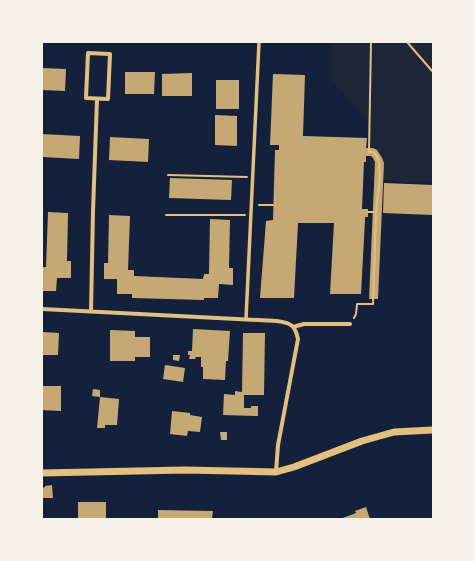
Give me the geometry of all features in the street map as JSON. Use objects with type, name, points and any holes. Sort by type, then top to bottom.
[{"type":"street","points":[[246,319],[259,42]]},
{"type":"street","points":[[88,53],[110,54],[108,99],[97,98],[86,98],[88,53]]},
{"type":"street","points":[[91,311],[92,211],[97,98]]},
{"type":"street","points":[[42,309],[277,321],[287,323],[293,327],[298,339],[278,444],[276,472]]},
{"type":"street","points":[[293,327],[304,324],[350,324]]},
{"type":"street","points":[[42,473],[184,470],[276,472],[294,467],[362,441],[394,432],[433,430]]},
{"type":"path","points":[[350,324],[356,314],[357,304],[373,304],[376,212],[380,163],[374,152],[369,152],[371,42]]},
{"type":"path","points":[[407,42],[433,72]]},
{"type":"path","points":[[168,175],[252,178]]},
{"type":"path","points":[[251,204],[273,205]]},
{"type":"path","points":[[368,212],[376,212]]},
{"type":"path","points":[[166,215],[251,215]]},
{"type":"shaded area","points":[[331,42],[433,42],[433,183],[369,180],[370,123],[329,79]]},
{"type":"building","points":[[42,68],[66,69],[65,91],[42,90]]},
{"type":"building","points":[[125,72],[155,72],[154,94],[125,94]]},
{"type":"building","points":[[192,73],[192,96],[162,96],[162,74]]},
{"type":"building","points":[[273,74],[305,75],[303,136],[367,138],[366,148],[373,148],[377,150],[382,158],[384,163],[378,299],[369,299],[375,162],[371,156],[366,156],[366,162],[364,162],[362,209],[368,209],[368,217],[365,217],[361,294],[330,294],[334,223],[298,223],[294,298],[260,298],[266,221],[273,220],[275,150],[279,150],[279,145],[270,145]]},
{"type":"building","points":[[216,80],[239,80],[239,109],[216,109]]},
{"type":"building","points":[[215,115],[237,116],[237,146],[215,145]]},
{"type":"building","points":[[42,134],[80,136],[79,159],[42,157]]},
{"type":"building","points":[[110,137],[149,139],[148,162],[109,160]]},
{"type":"building","points":[[170,178],[232,180],[231,200],[169,198]]},
{"type":"building","points":[[384,183],[433,185],[433,215],[383,213]]},
{"type":"building","points":[[48,212],[68,213],[67,261],[71,261],[71,278],[57,278],[56,291],[42,291],[42,267],[46,267]]},
{"type":"building","points":[[109,215],[130,216],[128,270],[134,270],[134,276],[203,279],[204,274],[209,274],[210,219],[230,220],[229,268],[233,268],[233,285],[219,284],[218,298],[204,298],[204,300],[132,298],[132,294],[117,294],[117,279],[104,279],[104,263],[108,263]]},
{"type":"building","points":[[42,327],[43,332],[59,333],[58,355],[42,355]]},
{"type":"building","points":[[193,329],[230,331],[225,380],[203,379],[201,357],[189,359],[190,355],[188,355],[188,351],[192,351]]},
{"type":"building","points":[[110,330],[135,331],[135,337],[150,337],[150,357],[135,357],[135,361],[110,361]]},
{"type":"building","points":[[243,333],[265,333],[264,395],[244,395],[244,408],[258,406],[258,416],[223,415],[224,394],[235,395],[235,391],[242,392]]},
{"type":"building","points":[[173,355],[180,355],[179,361],[173,360]]},
{"type":"building","points":[[165,365],[185,368],[183,382],[163,379]]},
{"type":"building","points":[[42,386],[61,386],[61,411],[42,410]]},
{"type":"building","points":[[93,389],[100,390],[100,397],[92,396]]},
{"type":"building","points":[[100,397],[119,399],[117,425],[105,425],[105,428],[97,428]]},
{"type":"building","points":[[172,411],[190,413],[190,415],[202,417],[200,432],[188,431],[187,436],[170,434]]},
{"type":"building","points":[[220,432],[227,432],[227,440],[221,440]]},
{"type":"building","points":[[52,485],[53,498],[42,498],[42,488]]},
{"type":"building","points":[[78,502],[106,502],[106,519],[78,519]]},
{"type":"building","points":[[366,507],[370,519],[340,519],[356,513],[355,511]]},
{"type":"building","points":[[158,510],[213,511],[212,519],[158,519]]}]
